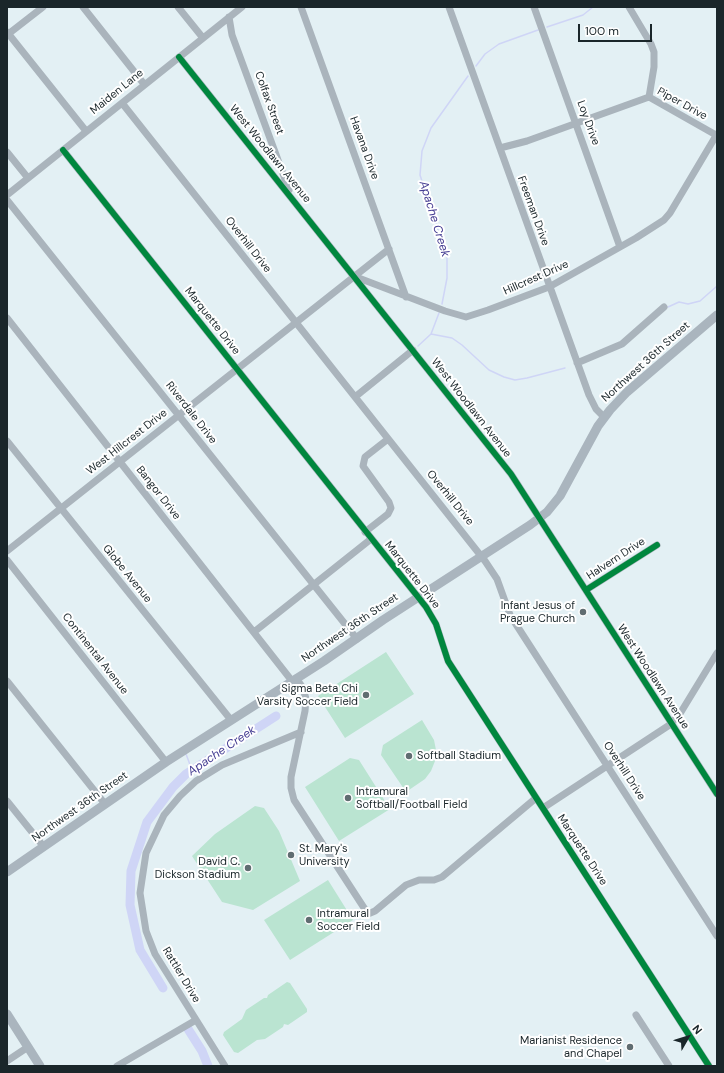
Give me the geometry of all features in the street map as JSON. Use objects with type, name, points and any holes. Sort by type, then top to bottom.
[{"type":"main road","name":"Northwest 36th Street","points":[[7,872],[166,762],[357,639],[539,518],[552,507],[560,495],[604,417],[627,392],[717,315]]},
{"type":"main road","points":[[7,1014],[40,1066]]},
{"type":"street","points":[[43,7],[8,34],[86,131]]},
{"type":"street","points":[[83,7],[144,84]]},
{"type":"street","points":[[178,7],[202,38]]},
{"type":"street","name":"Maiden Lane","points":[[7,195],[242,7]]},
{"type":"street","name":"Havana Drive","points":[[301,7],[406,297]]},
{"type":"street","name":"Freeman Drive","points":[[449,7],[588,395],[596,409],[604,417]]},
{"type":"street","name":"Loy Drive","points":[[534,7],[620,247]]},
{"type":"street","points":[[628,7],[651,44],[654,52],[654,67],[649,97]]},
{"type":"street","name":"Colfax Street","points":[[229,17],[232,35],[291,196]]},
{"type":"street","name":"West Woodlawn Avenue","points":[[180,57],[510,474],[717,794]]},
{"type":"street","name":"Piper Drive","points":[[500,148],[511,146],[649,97],[717,135]]},
{"type":"street","name":"Overhill Drive","points":[[122,103],[482,556],[497,579],[510,615],[717,936]]},
{"type":"street","name":"Hillcrest Drive","points":[[355,277],[453,314],[466,317],[549,287],[648,231],[668,216],[717,135]]},
{"type":"street","name":"Marquette Drive","points":[[63,150],[365,532],[419,597],[436,624],[448,661],[709,1066]]},
{"type":"street","points":[[7,152],[28,178]]},
{"type":"street","name":"Riverdale Drive","points":[[7,200],[179,415],[313,586],[357,639]]},
{"type":"street","points":[[355,277],[389,249]]},
{"type":"street","name":"West Hillcrest Drive","points":[[7,551],[355,277]]},
{"type":"street","points":[[577,363],[622,344],[664,307]]},
{"type":"street","name":"Bangor Drive","points":[[7,318],[254,632],[294,680],[303,688],[306,699],[306,711],[291,777],[291,788],[294,800],[368,914],[381,906],[406,884],[419,880],[434,880],[442,876],[536,798]]},
{"type":"street","points":[[355,397],[413,350]]},
{"type":"street","points":[[365,532],[388,514],[391,508],[389,502],[363,466],[365,457],[388,439]]},
{"type":"street","name":"Globe Avenue","points":[[7,441],[231,720]]},
{"type":"street","points":[[254,632],[371,539]]},
{"type":"street","name":"Halvern Drive","points":[[586,590],[657,545]]},
{"type":"street","name":"Continental Avenue","points":[[7,560],[166,762]]},
{"type":"street","points":[[543,808],[671,724],[681,712],[717,654]]},
{"type":"street","points":[[7,681],[105,804]]},
{"type":"street","name":"Rattler Drive","points":[[225,1066],[155,954],[146,931],[140,893],[146,853],[164,815],[180,796],[196,781],[222,765],[301,732]]},
{"type":"street","points":[[7,801],[44,847]]},
{"type":"street","points":[[636,1015],[669,1066]]},
{"type":"street","points":[[117,1066],[196,1020]]},
{"type":"street","points":[[7,1061],[28,1047]]},
{"type":"green space","name":"Sigma Beta Chi Varsity Soccer Field","points":[[386,652],[414,694],[345,738],[318,696]]},
{"type":"green space","name":"Softball Stadium","points":[[422,720],[434,740],[436,750],[435,761],[431,771],[425,779],[406,792],[381,755],[383,745]]},
{"type":"green space","name":"Intramural Softball/Football Field","points":[[350,758],[359,760],[390,809],[339,841],[305,787]]},
{"type":"green space","name":"David C. Dickson Stadium","points":[[255,806],[264,808],[279,831],[300,881],[253,910],[222,902],[192,856],[215,834]]},
{"type":"green space","name":"Intramural Soccer Field","points":[[328,880],[353,920],[290,960],[264,920]]},
{"type":"green space","points":[[287,982],[290,983],[307,1009],[307,1012],[288,1025],[284,1024],[283,1027],[265,1039],[257,1040],[238,1053],[234,1052],[223,1035],[224,1032],[242,1019],[246,1010],[264,998],[267,998],[268,995]]},
{"type":"waterway","name":"Apache Creek","points":[[547,27],[583,15],[593,7]]},
{"type":"waterway","name":"Apache Creek","points":[[476,66],[485,54],[499,44],[538,30]]},
{"type":"waterway","name":"Apache Creek","points":[[442,304],[447,278],[447,257],[420,175],[422,151],[431,128],[468,76]]},
{"type":"waterway","points":[[668,307],[679,302],[688,304],[700,301],[717,286]]},
{"type":"waterway","name":"Apache Creek","points":[[418,346],[431,334],[439,313]]},
{"type":"waterway","points":[[431,334],[452,338],[462,345],[489,370],[515,380],[565,368]]},
{"type":"waterway","name":"Apache Creek","points":[[163,988],[140,950],[130,905],[131,871],[147,822],[173,787],[186,774],[276,716]]},
{"type":"waterway","points":[[186,754],[192,770]]},
{"type":"waterway","name":"Apache Creek","points":[[188,1029],[202,1051],[208,1066]]},
{"type":"cycle path","points":[[179,57],[511,474],[717,794]]},
{"type":"cycle path","points":[[63,150],[426,607],[436,624],[448,661],[709,1066]]},
{"type":"cycle path","points":[[586,590],[657,545]]},
{"type":"place","name":"Infant Jesus of Prague Church","points":[[583,612]]},
{"type":"place","name":"Sigma Beta Chi Varsity Soccer Field","points":[[366,695]]},
{"type":"place","name":"Softball Stadium","points":[[409,756]]},
{"type":"place","name":"Intramural Softball/Football Field","points":[[348,798]]},
{"type":"place","name":"St. Mary's University","points":[[291,855]]},
{"type":"place","name":"David C. Dickson Stadium","points":[[248,868]]},
{"type":"place","name":"Intramural Soccer Field","points":[[309,920]]},
{"type":"place","name":"Marianist Residence and Chapel","points":[[630,1047]]}]
